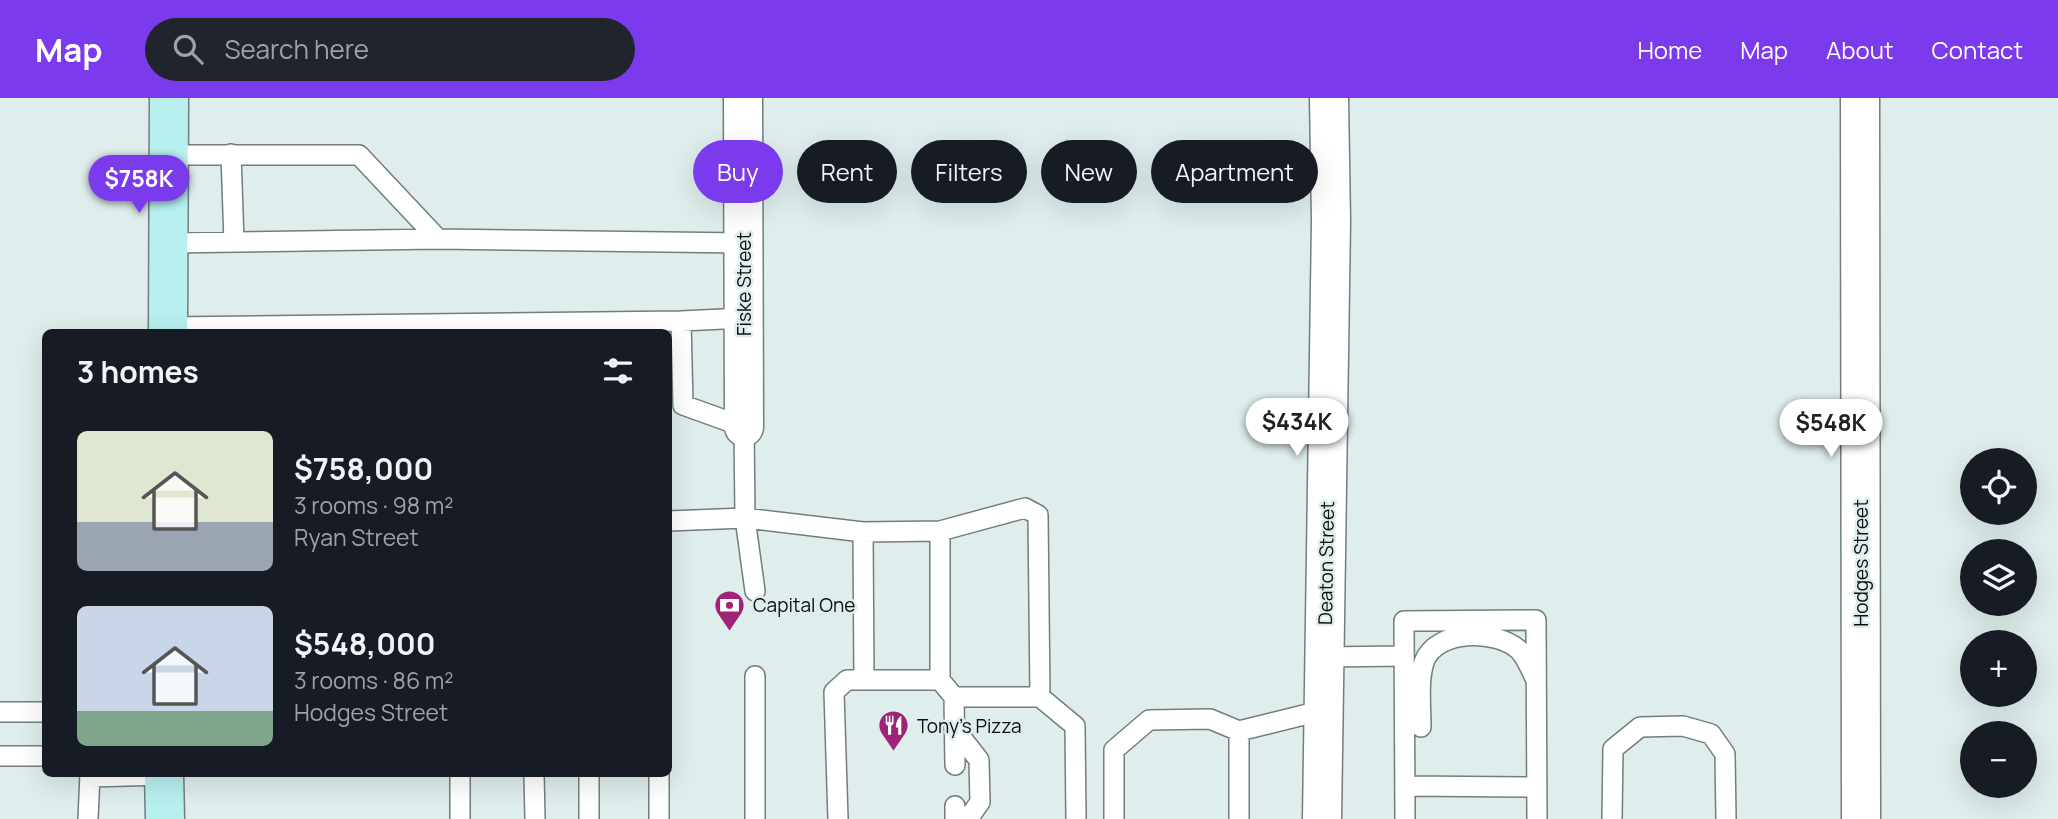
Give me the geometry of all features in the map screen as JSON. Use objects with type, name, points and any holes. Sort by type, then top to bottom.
[{"type":"main road","points":[[168,329],[169,98]]},
{"type":"main road","points":[[164,777],[165,819]]},
{"type":"street","name":"Fiske Street","points":[[743,98],[744,427]]},
{"type":"street","name":"Deaton Street","points":[[1322,819],[1331,221],[1329,98]]},
{"type":"street","name":"Hodges Street","points":[[1860,98],[1861,819]]},
{"type":"lane","points":[[231,154],[234,242]]},
{"type":"lane","points":[[169,155],[359,155],[438,239]]},
{"type":"lane","points":[[169,243],[438,239],[743,243]]},
{"type":"lane","points":[[225,329],[744,318]]},
{"type":"lane","points":[[681,321],[683,405],[744,427],[745,518],[755,591]]},
{"type":"lane","points":[[672,521],[745,518],[863,531],[940,531],[1025,508],[1038,515],[1040,697]]},
{"type":"lane","points":[[863,531],[864,680]]},
{"type":"lane","points":[[940,531],[940,680],[954,697],[955,765]]},
{"type":"lane","points":[[1405,819],[1404,621],[1536,620],[1536,819]]},
{"type":"lane","points":[[1405,783],[1421,736],[1424,661],[1434,646],[1450,639],[1502,640],[1520,651],[1536,679]]},
{"type":"lane","points":[[1324,657],[1404,656]]},
{"type":"lane","points":[[755,676],[755,819]]},
{"type":"lane","points":[[838,819],[834,692],[847,680],[940,680]]},
{"type":"lane","points":[[954,697],[1040,697],[1076,726],[1076,819]]},
{"type":"lane","points":[[1114,819],[1114,750],[1149,720],[1210,719],[1239,731],[1324,710]]},
{"type":"lane","points":[[0,712],[42,712]]},
{"type":"lane","points":[[1612,819],[1613,749],[1640,727],[1683,726],[1711,734],[1725,754],[1726,819]]},
{"type":"lane","points":[[954,728],[979,760],[979,802],[959,815]]},
{"type":"lane","points":[[1239,731],[1239,819]]},
{"type":"lane","points":[[0,756],[42,756]]},
{"type":"lane","points":[[88,819],[90,777]]},
{"type":"lane","points":[[460,777],[460,819]]},
{"type":"lane","points":[[534,777],[535,819]]},
{"type":"lane","points":[[589,777],[589,819]]},
{"type":"lane","points":[[659,777],[659,819]]},
{"type":"lane","points":[[1405,783],[1536,787]]},
{"type":"place","name":"Capital One","points":[[730,632]]},
{"type":"place","name":"Tony's Pizza","points":[[894,753]]}]
